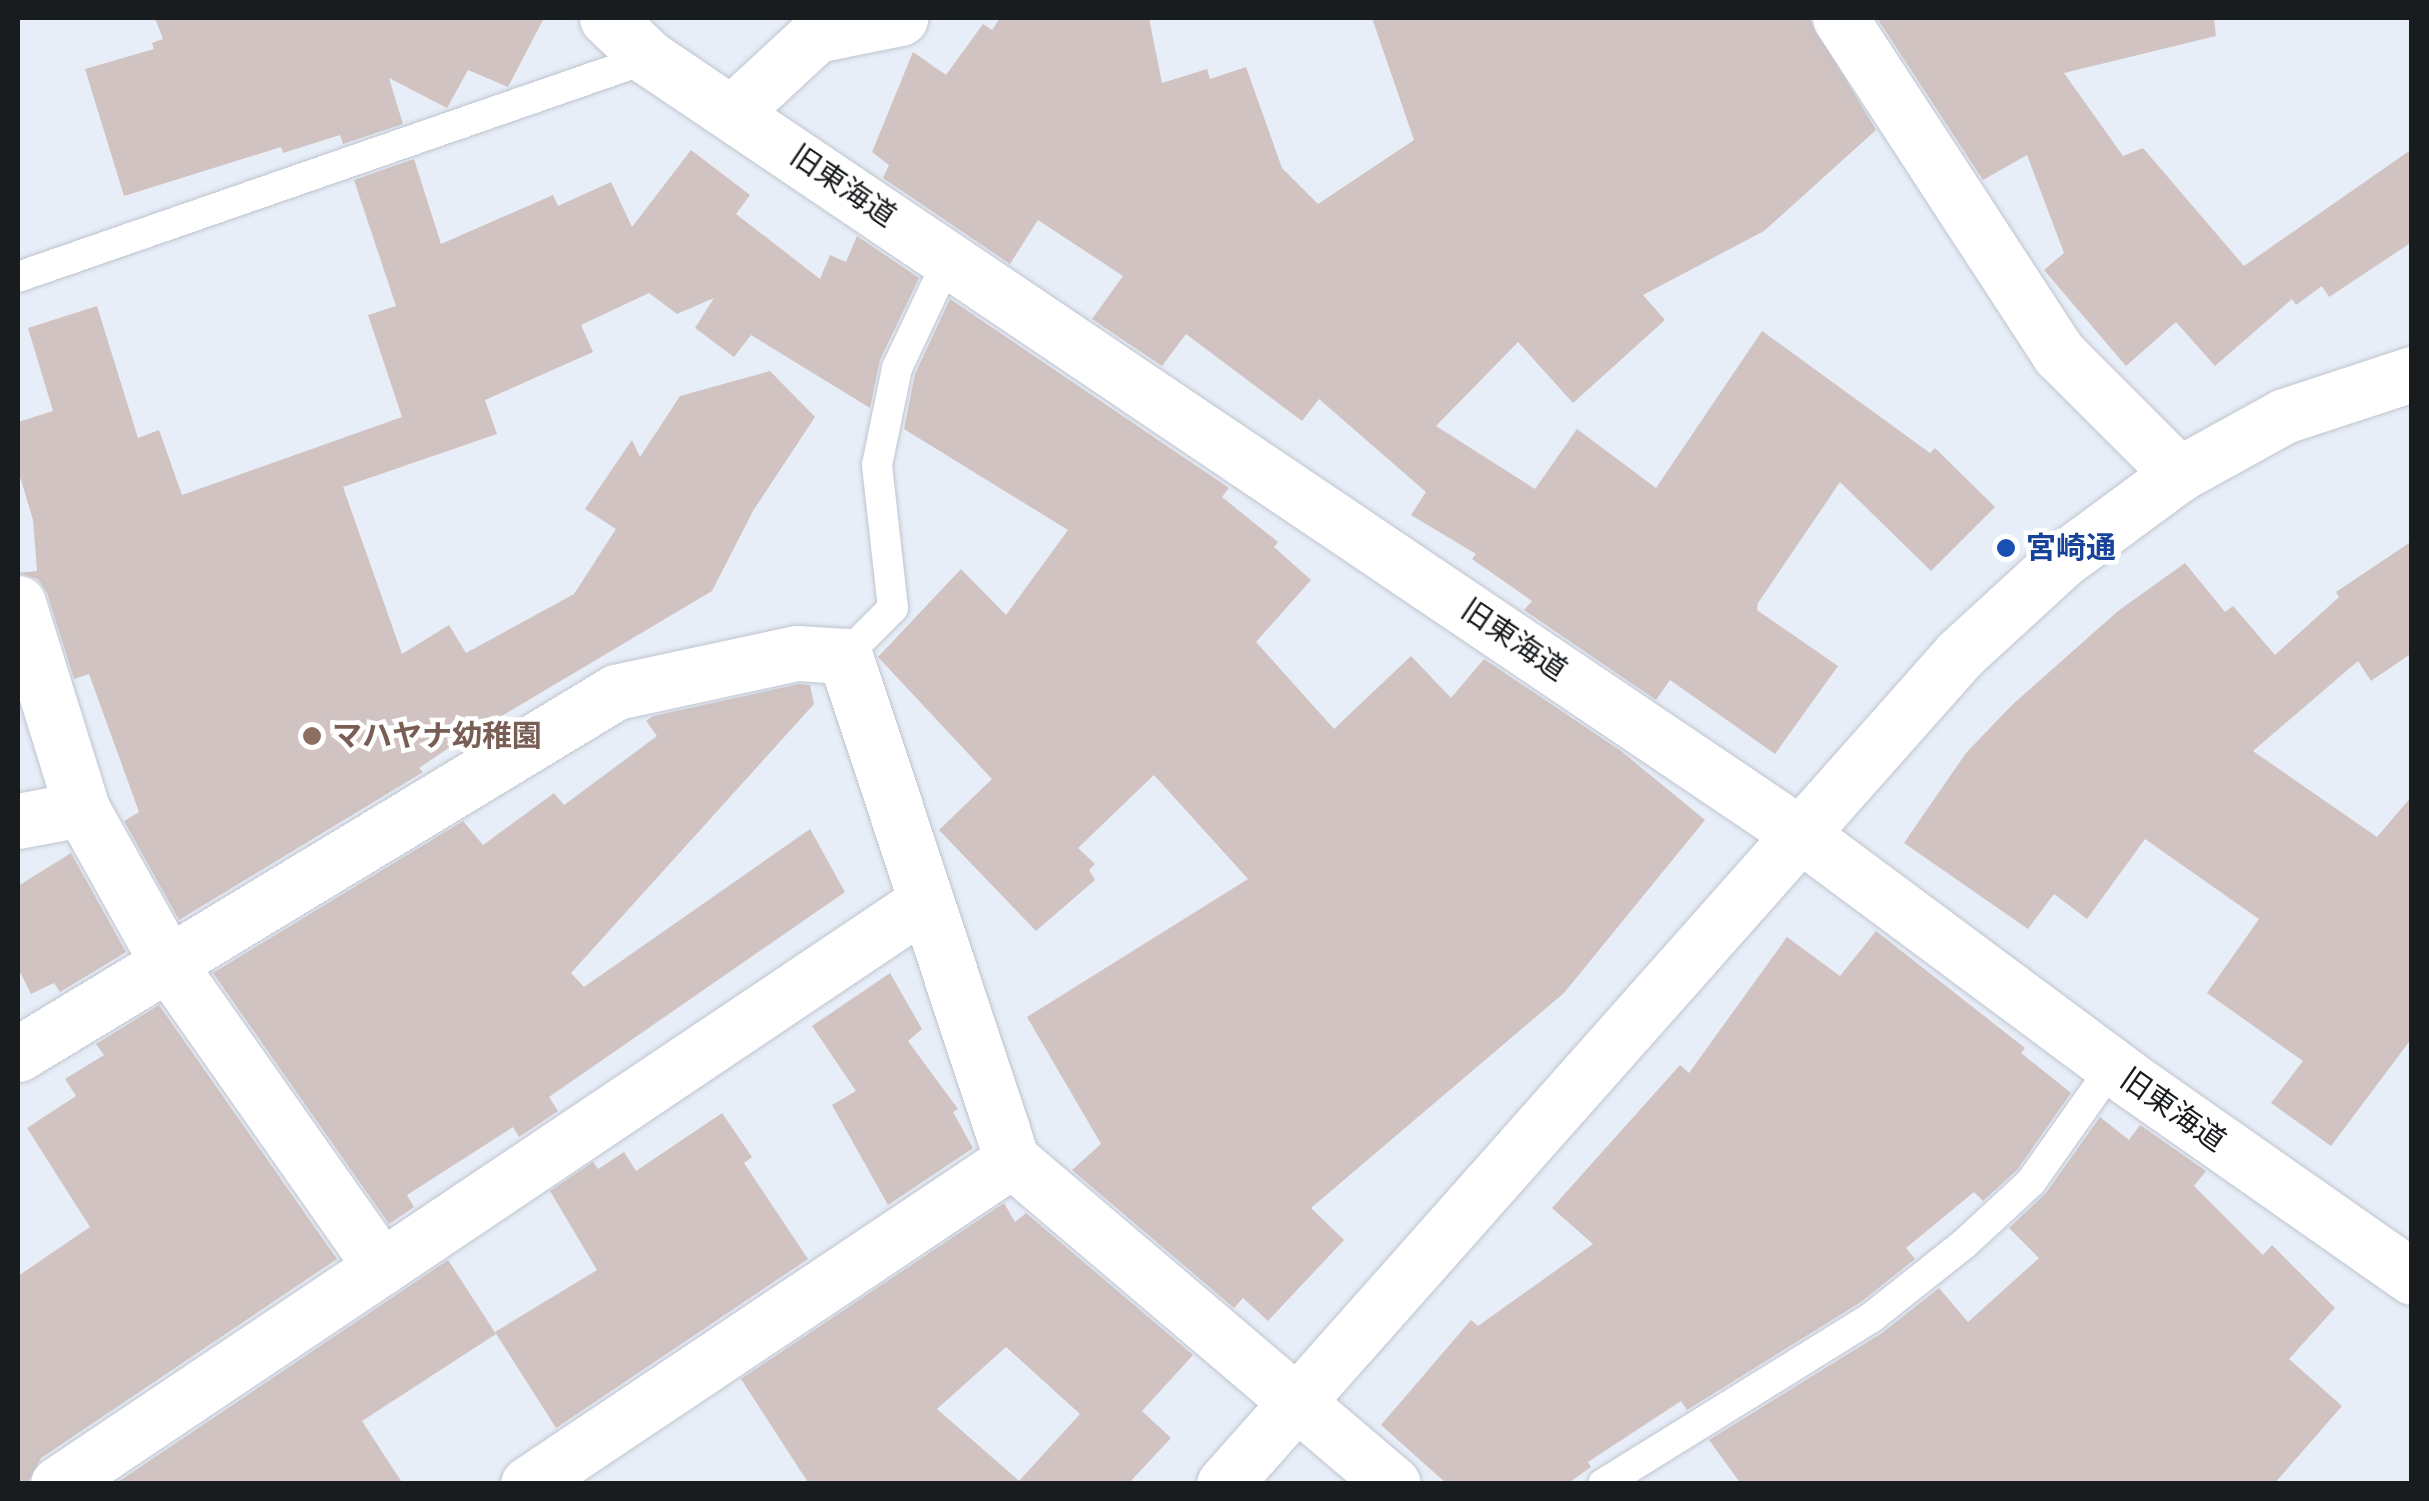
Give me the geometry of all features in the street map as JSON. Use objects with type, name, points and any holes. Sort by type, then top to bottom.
[{"type":"street","name":"旧東海道","points":[[607,18],[649,58],[734,111],[1800,834],[2112,1067],[2412,1278]]},
{"type":"street","points":[[734,111],[816,35],[900,18]]},
{"type":"street","points":[[1840,18],[2059,354],[2179,474]]},
{"type":"street","points":[[1224,1484],[1960,654],[2061,561],[2179,474],[2284,416],[2412,374]]},
{"type":"street","points":[[18,603],[82,810],[167,962],[381,1267]]},
{"type":"street","points":[[18,1054],[616,692],[797,653],[846,656],[922,904],[1012,1160],[1229,1349],[1298,1400],[1394,1484]]},
{"type":"street","points":[[18,821],[82,810]]},
{"type":"street","points":[[58,1484],[922,904]]},
{"type":"street","points":[[528,1484],[1012,1160]]},
{"type":"lane","points":[[18,277],[649,58]]},
{"type":"lane","points":[[846,656],[893,608],[878,465],[897,368],[948,258]]},
{"type":"lane","points":[[1603,1484],[1872,1318],[1948,1256],[2030,1182],[2112,1067]]},
{"type":"building","points":[[155,18],[544,18],[508,87],[468,70],[447,108],[389,78],[403,124],[343,144],[340,135],[283,153],[281,147],[124,196],[85,69],[154,49],[152,43],[163,39]]},
{"type":"building","points":[[1000,18],[1149,18],[1162,83],[1207,69],[1210,79],[1246,67],[1282,168],[1318,204],[1414,140],[1372,18],[1809,18],[1876,130],[1764,231],[1643,295],[1665,320],[1573,403],[1518,342],[1436,426],[1535,489],[1577,429],[1656,488],[1762,331],[1930,453],[1935,448],[1995,507],[1931,571],[1840,482],[1758,603],[1757,610],[1838,666],[1775,754],[1670,680],[1656,700],[1524,610],[1532,601],[1472,559],[1476,554],[1411,515],[1426,492],[1319,399],[1302,421],[1186,334],[1162,366],[1092,319],[1123,276],[1038,220],[1010,264],[883,178],[889,165],[872,152],[913,52],[946,75],[983,24],[992,30]]},
{"type":"building","points":[[1877,18],[2214,18],[2216,36],[2064,73],[2123,156],[2143,148],[2244,266],[2412,149],[2412,242],[2329,297],[2322,286],[2296,305],[2292,299],[2215,366],[2176,322],[2126,366],[2044,270],[2064,253],[2027,155],[1983,180]]},
{"type":"building","points":[[691,150],[750,195],[736,214],[820,279],[830,255],[846,262],[857,236],[919,278],[880,360],[870,408],[751,335],[734,357],[695,328],[714,298],[677,314],[649,293],[581,325],[593,352],[485,400],[497,434],[343,487],[402,654],[449,625],[466,653],[574,594],[616,529],[585,509],[632,440],[640,457],[680,396],[770,371],[815,417],[753,511],[712,591],[456,743],[419,768],[423,772],[179,920],[124,821],[139,812],[89,674],[74,679],[47,593],[38,579],[18,573],[37,571],[33,520],[18,470],[18,422],[53,411],[28,328],[97,306],[138,438],[159,430],[182,495],[402,417],[368,315],[396,306],[354,180],[414,159],[441,244],[553,195],[558,206],[611,182],[632,227]]},
{"type":"building","points":[[950,299],[1229,488],[1222,497],[1278,542],[1274,547],[1311,580],[1256,642],[1334,729],[1411,656],[1451,698],[1484,659],[1621,751],[1705,820],[1564,993],[1311,1208],[1344,1240],[1268,1321],[1243,1298],[1234,1308],[1072,1170],[1101,1144],[1027,1017],[1248,879],[1154,775],[1078,848],[1095,864],[1089,870],[1095,880],[1036,931],[939,830],[992,779],[878,657],[961,569],[1006,615],[1068,530],[904,429],[915,374]]},
{"type":"building","points":[[2412,541],[2412,653],[2371,681],[2358,661],[2253,751],[2377,837],[2412,796],[2412,1038],[2331,1146],[2271,1103],[2303,1061],[2207,993],[2259,919],[2145,839],[2087,919],[2054,894],[2028,929],[1904,843],[1966,753],[2012,705],[2118,611],[2185,563],[2225,612],[2233,606],[2275,655],[2339,597],[2336,592]]},
{"type":"building","points":[[799,684],[810,685],[814,704],[571,973],[584,987],[810,829],[845,892],[549,1097],[558,1111],[519,1137],[513,1127],[407,1195],[414,1207],[389,1224],[213,973],[463,821],[483,845],[554,793],[564,805],[657,736],[646,721],[653,716]]},
{"type":"building","points":[[71,853],[126,952],[60,992],[54,983],[31,994],[18,968],[18,886]]},
{"type":"building","points":[[1876,931],[2025,1048],[2021,1053],[2071,1093],[2017,1170],[1983,1201],[1974,1192],[1906,1248],[1915,1259],[1861,1302],[1687,1410],[1681,1401],[1588,1462],[1591,1467],[1567,1484],[1447,1484],[1381,1425],[1471,1320],[1478,1326],[1593,1244],[1552,1208],[1680,1065],[1689,1073],[1787,937],[1840,976]]},
{"type":"building","points":[[890,973],[922,1029],[908,1041],[958,1109],[953,1112],[973,1148],[888,1205],[832,1105],[856,1091],[812,1026]]},
{"type":"building","points":[[159,1005],[337,1259],[41,1458],[27,1484],[18,1484],[18,1276],[90,1227],[27,1128],[76,1096],[65,1079],[104,1055],[96,1044]]},
{"type":"building","points":[[722,1113],[752,1157],[744,1163],[808,1259],[556,1428],[495,1332],[597,1270],[550,1191],[593,1162],[598,1169],[624,1152],[636,1171]]},
{"type":"building","points":[[2100,1117],[2129,1140],[2140,1125],[2206,1171],[2194,1186],[2263,1255],[2272,1245],[2335,1308],[2289,1359],[2342,1406],[2274,1484],[1741,1484],[1709,1440],[1882,1333],[1939,1288],[1968,1322],[2039,1258],[2009,1228],[2046,1193]]},
{"type":"building","points":[[1004,1203],[1015,1222],[1026,1213],[1193,1355],[1142,1411],[1171,1438],[1128,1484],[809,1484],[741,1379]],"holes":[[[1006,1347],[1080,1414],[1019,1481],[937,1409]]]},
{"type":"building","points":[[448,1260],[496,1334],[362,1421],[403,1484],[115,1484]]},
{"type":"place","name":"宮崎通","points":[[2006,548]]},
{"type":"place","name":"マハヤナ幼稚園","points":[[312,736]]}]
